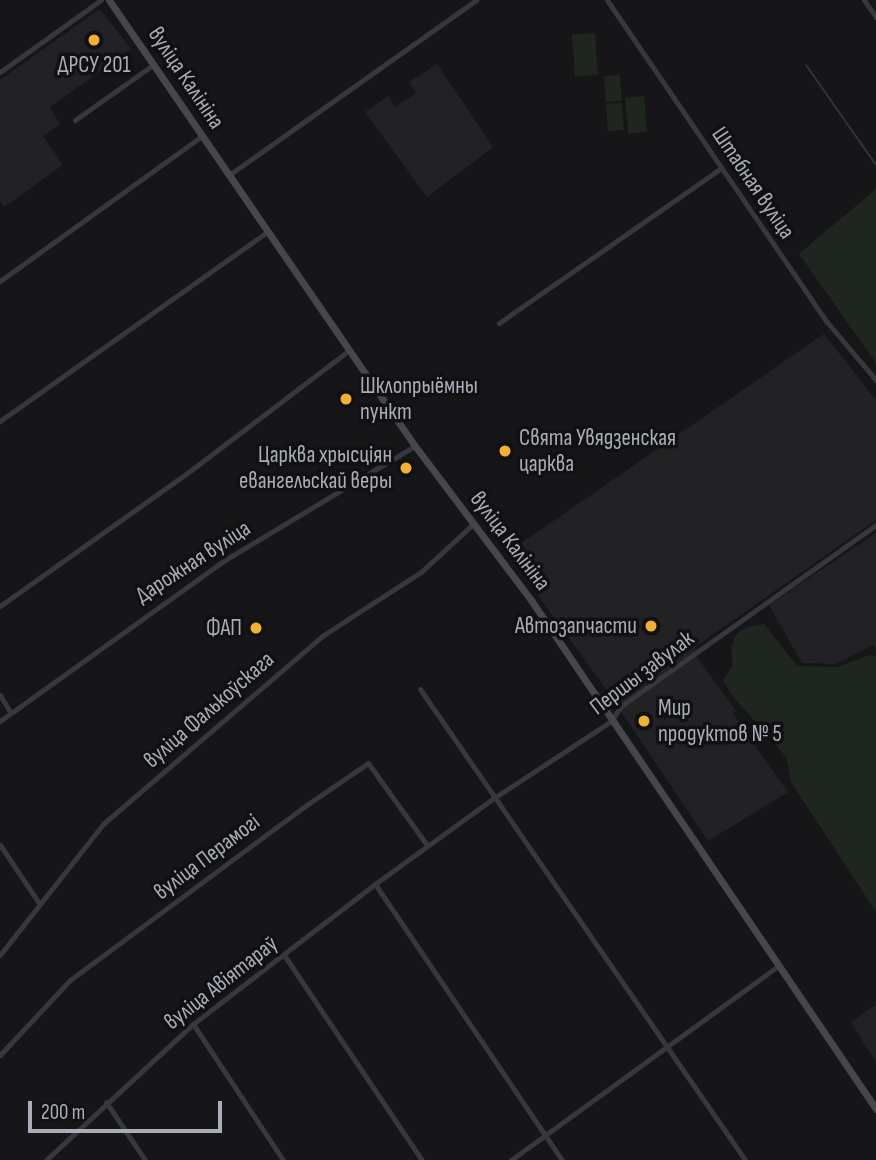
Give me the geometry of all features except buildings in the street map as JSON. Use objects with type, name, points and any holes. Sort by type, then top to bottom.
[{"type":"street","points":[[0,72],[101,0]]},
{"type":"street","name":"вуліца Калініна","points":[[109,0],[348,351],[415,446],[531,600],[876,1109]]},
{"type":"street","points":[[229,175],[476,0]]},
{"type":"street","name":"Штабная вуліца","points":[[607,0],[827,322],[876,380]]},
{"type":"street","points":[[864,0],[876,17]]},
{"type":"street","points":[[75,120],[154,64]]},
{"type":"street","points":[[0,281],[202,136]]},
{"type":"street","points":[[499,323],[721,168]]},
{"type":"street","points":[[0,421],[268,232]]},
{"type":"street","points":[[0,606],[186,474],[348,351]]},
{"type":"street","name":"Дарожная вуліца","points":[[0,721],[225,560],[415,446]]},
{"type":"street","name":"вуліца Фалькоўскага","points":[[0,955],[103,824],[322,636],[421,572],[473,523]]},
{"type":"street","name":"Першы завулак","points":[[427,845],[494,797],[611,721],[621,706],[876,525]]},
{"type":"street","points":[[421,689],[745,1160]]},
{"type":"street","points":[[0,695],[10,713]]},
{"type":"street","name":"вуліца Перамогі","points":[[0,1055],[70,979],[368,763],[427,845]]},
{"type":"street","points":[[0,845],[39,904]]},
{"type":"street","name":"вуліца Авіятараў","points":[[46,1160],[193,1024],[427,845]]},
{"type":"street","points":[[375,884],[562,1160]]},
{"type":"street","points":[[284,955],[422,1160]]},
{"type":"street","points":[[511,1160],[779,965]]},
{"type":"street","points":[[193,1024],[283,1160]]},
{"type":"street","points":[[106,1102],[145,1160]]},
{"type":"shaded area","points":[[100,9],[131,49],[50,107],[60,124],[43,136],[63,165],[4,207],[0,201],[0,80]]},
{"type":"shaded area","points":[[595,33],[598,75],[575,77],[572,35]]},
{"type":"shaded area","points":[[437,64],[493,147],[427,197],[365,112],[388,96],[395,107],[416,93],[409,82]]},
{"type":"shaded area","points":[[620,75],[622,101],[606,102],[604,76]]},
{"type":"shaded area","points":[[644,96],[647,132],[628,134],[625,98]]},
{"type":"shaded area","points":[[622,103],[624,130],[608,131],[606,104]]},
{"type":"shaded area","points":[[876,189],[876,363],[799,254]]},
{"type":"shaded area","points":[[824,334],[876,400],[876,520],[695,647],[697,657],[736,711],[733,714],[788,792],[708,841],[606,689],[507,553]]},
{"type":"shaded area","points":[[876,533],[876,649],[873,645],[836,664],[802,663],[769,605]]},
{"type":"shaded area","points":[[764,624],[797,666],[838,667],[869,655],[876,656],[876,912],[791,782],[786,757],[731,694],[723,680],[733,665],[731,650],[735,636],[746,627]]},
{"type":"shaded area","points":[[876,1004],[876,1062],[851,1023]]},
{"type":"waterway","points":[[806,65],[876,165]]},
{"type":"place","name":"ДРСУ 201","points":[[94,40]]},
{"type":"place","name":"Шклопрыёмны пункт","points":[[346,399]]},
{"type":"place","name":"Свята Увядзенская царква","points":[[505,451]]},
{"type":"place","name":"Царква хрысціян евангельскай веры","points":[[406,468]]},
{"type":"place","name":"Автозапчасти","points":[[651,626]]},
{"type":"place","name":"ФАП","points":[[256,628]]},
{"type":"place","name":"Мир продуктов № 5","points":[[644,721]]}]
